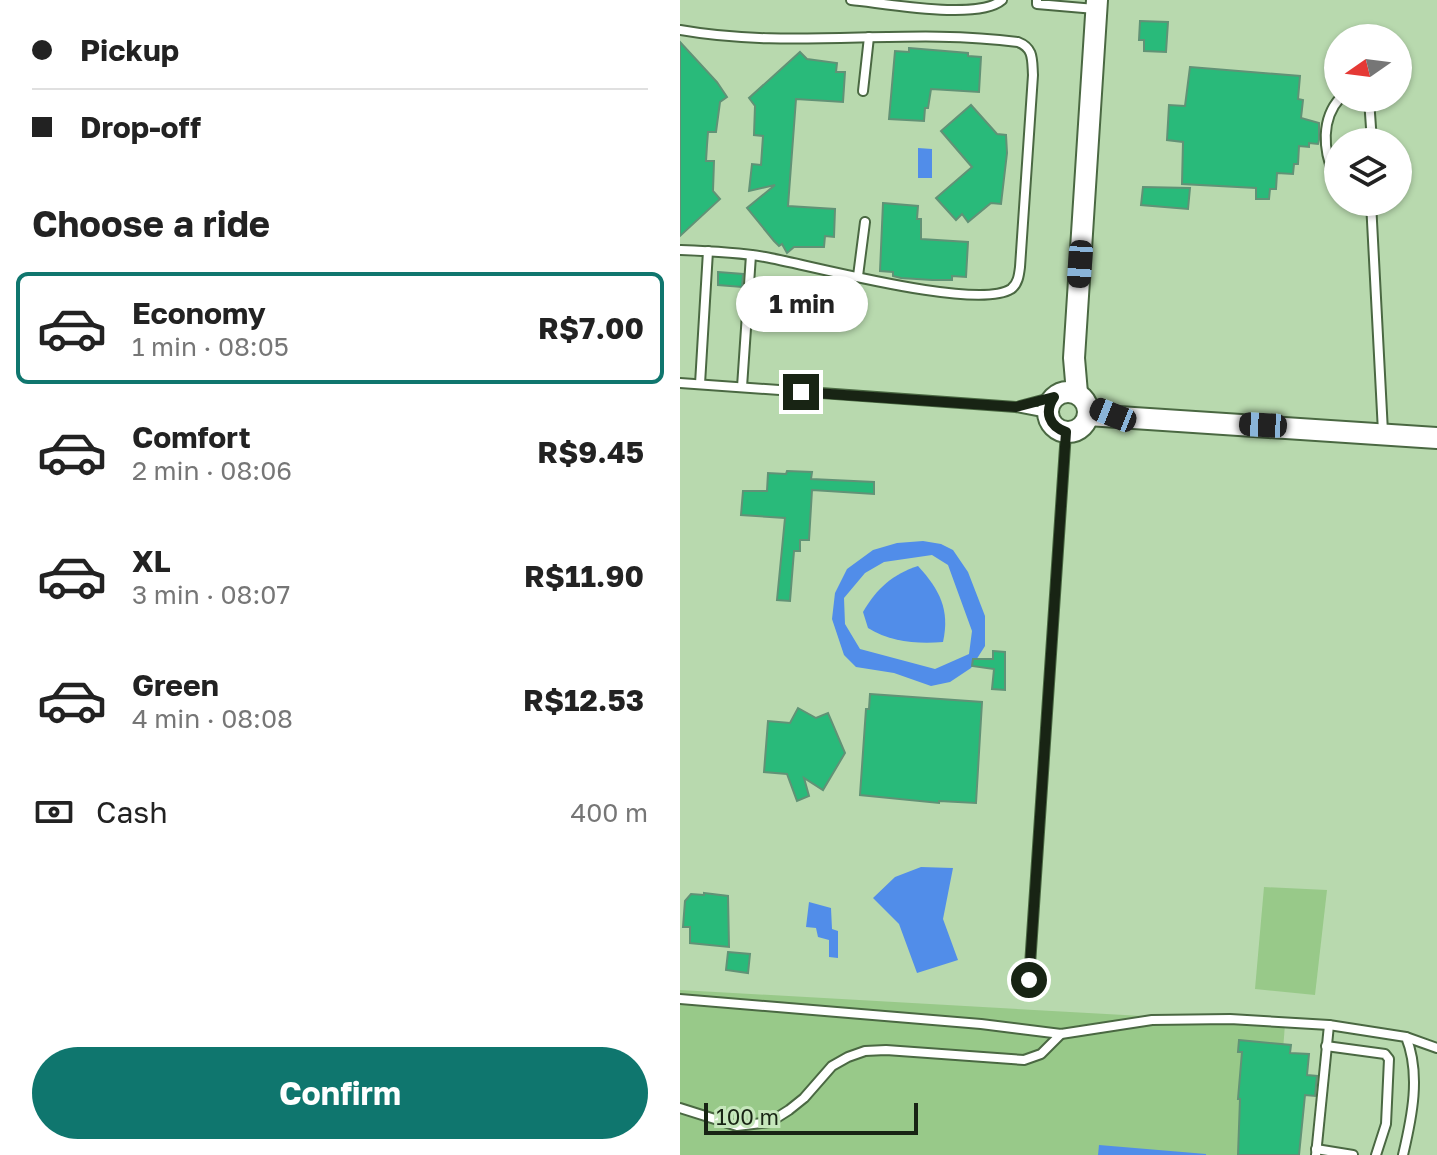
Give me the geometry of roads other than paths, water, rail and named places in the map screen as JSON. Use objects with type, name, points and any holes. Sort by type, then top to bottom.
[{"type":"street","points":[[1069,403],[1080,428],[1066,432],[1054,426],[1069,403],[1074,358],[1097,4]]},
{"type":"street","points":[[1069,403],[1113,415],[1437,438]]},
{"type":"lane","points":[[851,0],[969,10],[990,8],[1002,0]]},
{"type":"lane","points":[[1037,0],[1037,4],[1097,4]]},
{"type":"lane","points":[[680,30],[761,40],[911,36],[1018,42],[1031,53],[1033,75],[1020,267],[1015,286],[994,293],[944,291],[889,285],[751,255],[680,250]]},
{"type":"lane","points":[[863,91],[869,37]]},
{"type":"lane","points":[[1372,216],[1383,433]]},
{"type":"lane","points":[[858,276],[865,222]]},
{"type":"lane","points":[[700,384],[708,251]]},
{"type":"lane","points":[[742,387],[751,255]]},
{"type":"lane","points":[[680,383],[1016,407],[1069,403]]},
{"type":"lane","points":[[1016,407],[1069,403]]},
{"type":"lane","points":[[1029,980],[1066,432]]},
{"type":"lane","points":[[680,999],[981,1024],[1061,1034],[1152,1020],[1230,1019],[1329,1025],[1406,1037],[1437,1048]]},
{"type":"lane","points":[[1329,1025],[1316,1152],[1353,1155]]},
{"type":"lane","points":[[680,1108],[725,1124],[749,1126],[770,1122],[789,1110],[832,1066],[859,1053],[886,1050],[1024,1060],[1041,1054],[1061,1034]]},
{"type":"lane","points":[[1403,1155],[1414,1081],[1412,1054],[1406,1037]]},
{"type":"lane","points":[[1326,1046],[1385,1054],[1389,1059],[1386,1124],[1376,1155]]},
{"type":"water","points":[[918,148],[932,149],[932,178],[918,178]]},
{"type":"water","points":[[923,541],[953,550],[968,572],[985,616],[985,646],[971,668],[950,682],[931,686],[894,673],[856,667],[844,655],[832,619],[835,593],[847,569],[873,550],[897,543]],"holes":[[[932,555],[948,565],[972,631],[969,654],[935,669],[860,649],[845,624],[844,598],[865,573],[884,562]]]},
{"type":"water","points":[[918,566],[937,592],[944,610],[943,642],[904,641],[868,628],[863,612],[874,596],[893,578]]},
{"type":"water","points":[[921,867],[953,868],[943,919],[958,960],[917,973],[899,924],[873,898],[895,877]]},
{"type":"water","points":[[809,902],[831,908],[832,929],[838,931],[838,958],[829,957],[829,940],[818,937],[816,928],[806,927]]},
{"type":"water","points":[[1099,1145],[1206,1154],[1206,1155],[1098,1155]]}]
